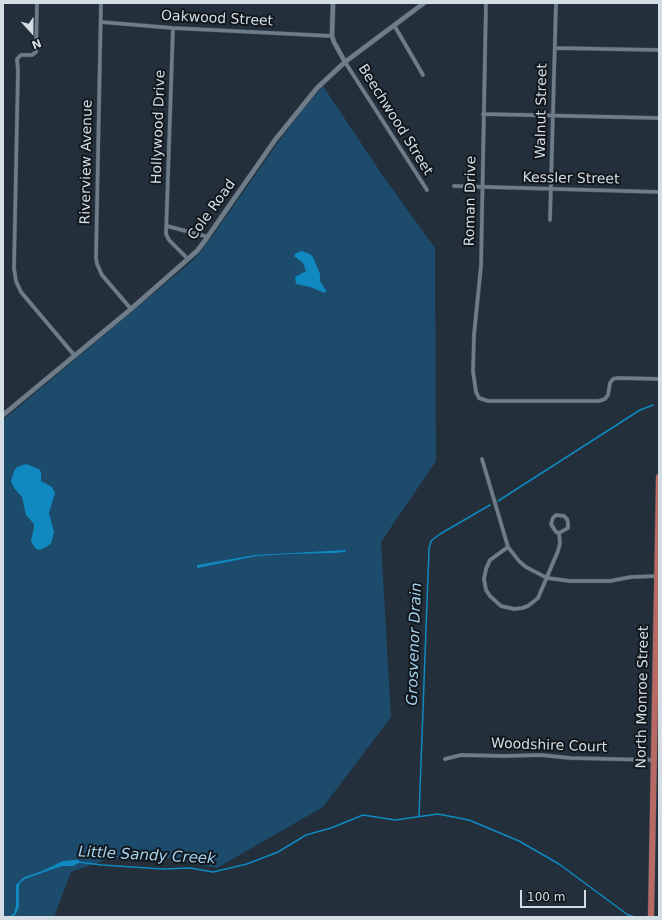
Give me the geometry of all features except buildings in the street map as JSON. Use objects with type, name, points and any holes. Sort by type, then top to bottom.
[{"type":"main road","name":"North Monroe Street","points":[[651,917],[656,860],[654,760],[659,477]]},
{"type":"street","points":[[37,3],[36,52],[32,55],[21,55],[17,59],[18,85],[14,268],[16,281],[21,292],[75,356]]},
{"type":"street","name":"Riverview Avenue","points":[[101,3],[96,258],[102,275],[131,310]]},
{"type":"street","points":[[333,3],[332,36],[337,49],[345,62]]},
{"type":"street","name":"Cole Road","points":[[3,416],[131,310],[188,260],[208,237],[275,140],[299,109],[328,77],[345,62],[424,3]]},
{"type":"street","name":"Roman Drive","points":[[486,3],[481,266],[474,335],[473,371],[474,386],[479,398],[488,401],[599,401],[605,399],[608,395],[610,383],[618,378],[659,379]]},
{"type":"street","name":"Walnut Street","points":[[550,220],[556,3]]},
{"type":"street","name":"Oakwood Street","points":[[101,22],[173,28],[332,36]]},
{"type":"street","points":[[394,25],[423,74]]},
{"type":"street","name":"Hollywood Drive","points":[[173,28],[166,234],[169,240],[188,260]]},
{"type":"street","points":[[555,48],[659,50]]},
{"type":"street","name":"Beechwood Street","points":[[345,62],[427,190]]},
{"type":"street","points":[[483,114],[659,118]]},
{"type":"street","name":"Kessler Street","points":[[454,186],[659,192]]},
{"type":"street","points":[[167,226],[208,237]]},
{"type":"street","points":[[482,458],[508,547],[519,561],[533,572],[547,578],[570,581],[610,581],[631,577],[658,576]]},
{"type":"street","points":[[508,547],[490,560],[484,579],[486,590],[495,602],[501,606],[514,609],[528,606],[538,598],[547,578],[560,543],[559,533],[556,532],[551,524],[556,515],[564,516],[568,523],[568,528],[559,533]]},
{"type":"street","name":"Woodshire Court","points":[[445,759],[461,755],[541,755],[570,758],[654,760]]},
{"type":"shaded area","points":[[323,86],[383,176],[435,248],[436,461],[381,542],[391,717],[323,807],[217,868],[145,853],[122,858],[108,859],[71,872],[54,917],[3,917],[3,420],[199,254],[279,141]]},
{"type":"shaded area","points":[[302,251],[313,257],[320,274],[320,281],[326,291],[325,293],[310,287],[296,284],[295,277],[306,271],[303,263],[294,256],[296,253]]},
{"type":"shaded area","points":[[26,464],[39,469],[41,472],[41,481],[52,487],[55,493],[49,513],[54,532],[53,537],[48,546],[40,550],[36,549],[32,543],[31,540],[34,524],[26,515],[22,497],[14,488],[11,481],[17,467]]},
{"type":"shaded area","points":[[346,550],[345,552],[334,553],[257,556],[197,568],[197,565],[255,555]]},
{"type":"shaded area","points":[[79,860],[79,863],[73,866],[56,868],[25,879],[20,883],[19,907],[16,914],[9,917],[14,913],[16,906],[16,885],[24,877],[42,871],[63,861]]},
{"type":"waterway","name":"Grosvenor Drain","points":[[498,501],[640,410],[653,405]]},
{"type":"waterway","name":"Grosvenor Drain","points":[[419,816],[429,549],[431,541],[440,534],[490,505]]},
{"type":"waterway","name":"Little Sandy Creek","points":[[78,862],[163,869],[190,868],[213,872],[247,864],[278,852],[306,835],[331,828],[363,815],[395,820],[438,814],[469,820],[519,841],[559,864],[628,915],[635,917]]}]
